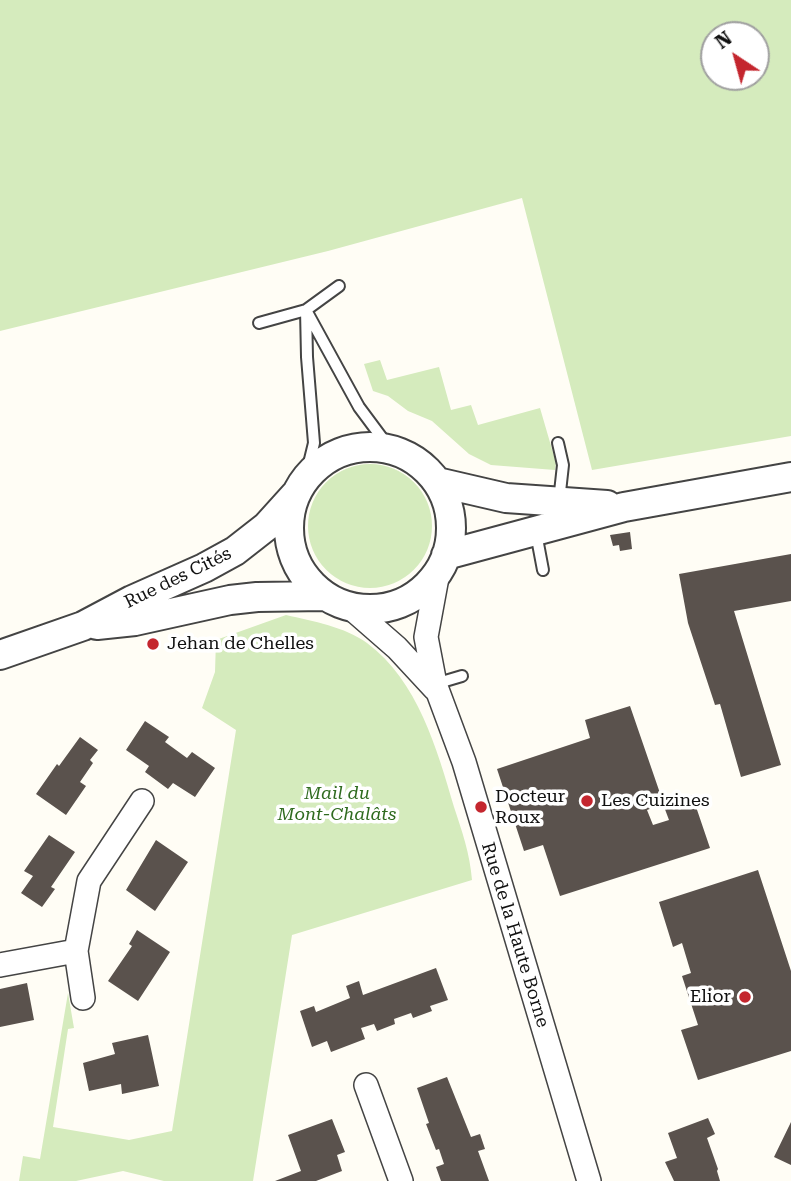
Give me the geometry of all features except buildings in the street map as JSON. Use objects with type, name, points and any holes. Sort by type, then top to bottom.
[{"type":"street","points":[[367,447],[391,450],[409,457],[437,482],[448,505],[451,530],[442,563],[422,591],[400,604],[375,609],[350,607],[325,596],[308,580],[295,561],[289,538],[290,516],[301,487],[322,463],[343,452],[367,447]]},
{"type":"street","points":[[442,563],[535,531],[624,507],[791,477]]},
{"type":"street","points":[[437,482],[496,496],[624,507]]},
{"type":"street","name":"Rue des Cités","points":[[0,655],[83,626],[235,551],[267,526],[301,487]]},
{"type":"street","name":"Rue de la Haute Borne","points":[[442,563],[426,637],[436,688],[464,762],[582,1179]]},
{"type":"street","name":"Rue des Cités","points":[[83,626],[135,621],[230,600],[325,596]]},
{"type":"street","name":"Rue de la Haute Borne","points":[[350,607],[397,648],[436,688]]},
{"type":"street","points":[[83,998],[76,951],[89,881],[142,801]]},
{"type":"street","points":[[0,965],[76,951]]},
{"type":"street","points":[[366,1085],[401,1181]]},
{"type":"lane","points":[[259,323],[306,310],[339,286]]},
{"type":"lane","points":[[306,310],[359,407],[391,450]]},
{"type":"lane","points":[[301,487],[314,443],[306,310]]},
{"type":"lane","points":[[558,443],[563,465],[559,500]]},
{"type":"lane","points":[[535,531],[543,569]]},
{"type":"lane","points":[[436,688],[462,676]]},
{"type":"green space","points":[[0,0],[791,0],[791,436],[592,470],[522,198],[328,251],[0,331]]},
{"type":"green space","points":[[380,360],[387,380],[439,367],[451,410],[471,405],[478,425],[540,408],[556,463],[555,470],[491,465],[469,454],[432,421],[408,411],[388,396],[373,391],[364,364]]},
{"type":"green space","points":[[370,464],[394,468],[414,482],[428,502],[432,526],[428,550],[414,570],[394,584],[370,588],[346,584],[326,570],[312,550],[308,526],[312,502],[326,482],[346,468]]},
{"type":"green space","name":"Mail du Mont-Chalâts","points":[[286,615],[328,625],[358,637],[385,659],[400,677],[423,718],[440,762],[465,843],[472,880],[292,935],[253,1181],[164,1181],[123,1171],[76,1181],[19,1181],[23,1156],[40,1159],[68,993],[74,1028],[68,1029],[53,1127],[129,1140],[172,1131],[236,730],[202,708],[215,672],[216,640]]},
{"type":"place","name":"Jehan de Chelles","points":[[153,644]]},
{"type":"place","name":"Les Cuizines","points":[[587,801]]},
{"type":"place","name":"Docteur Roux","points":[[481,807]]},
{"type":"place","name":"Elior","points":[[745,997]]}]
